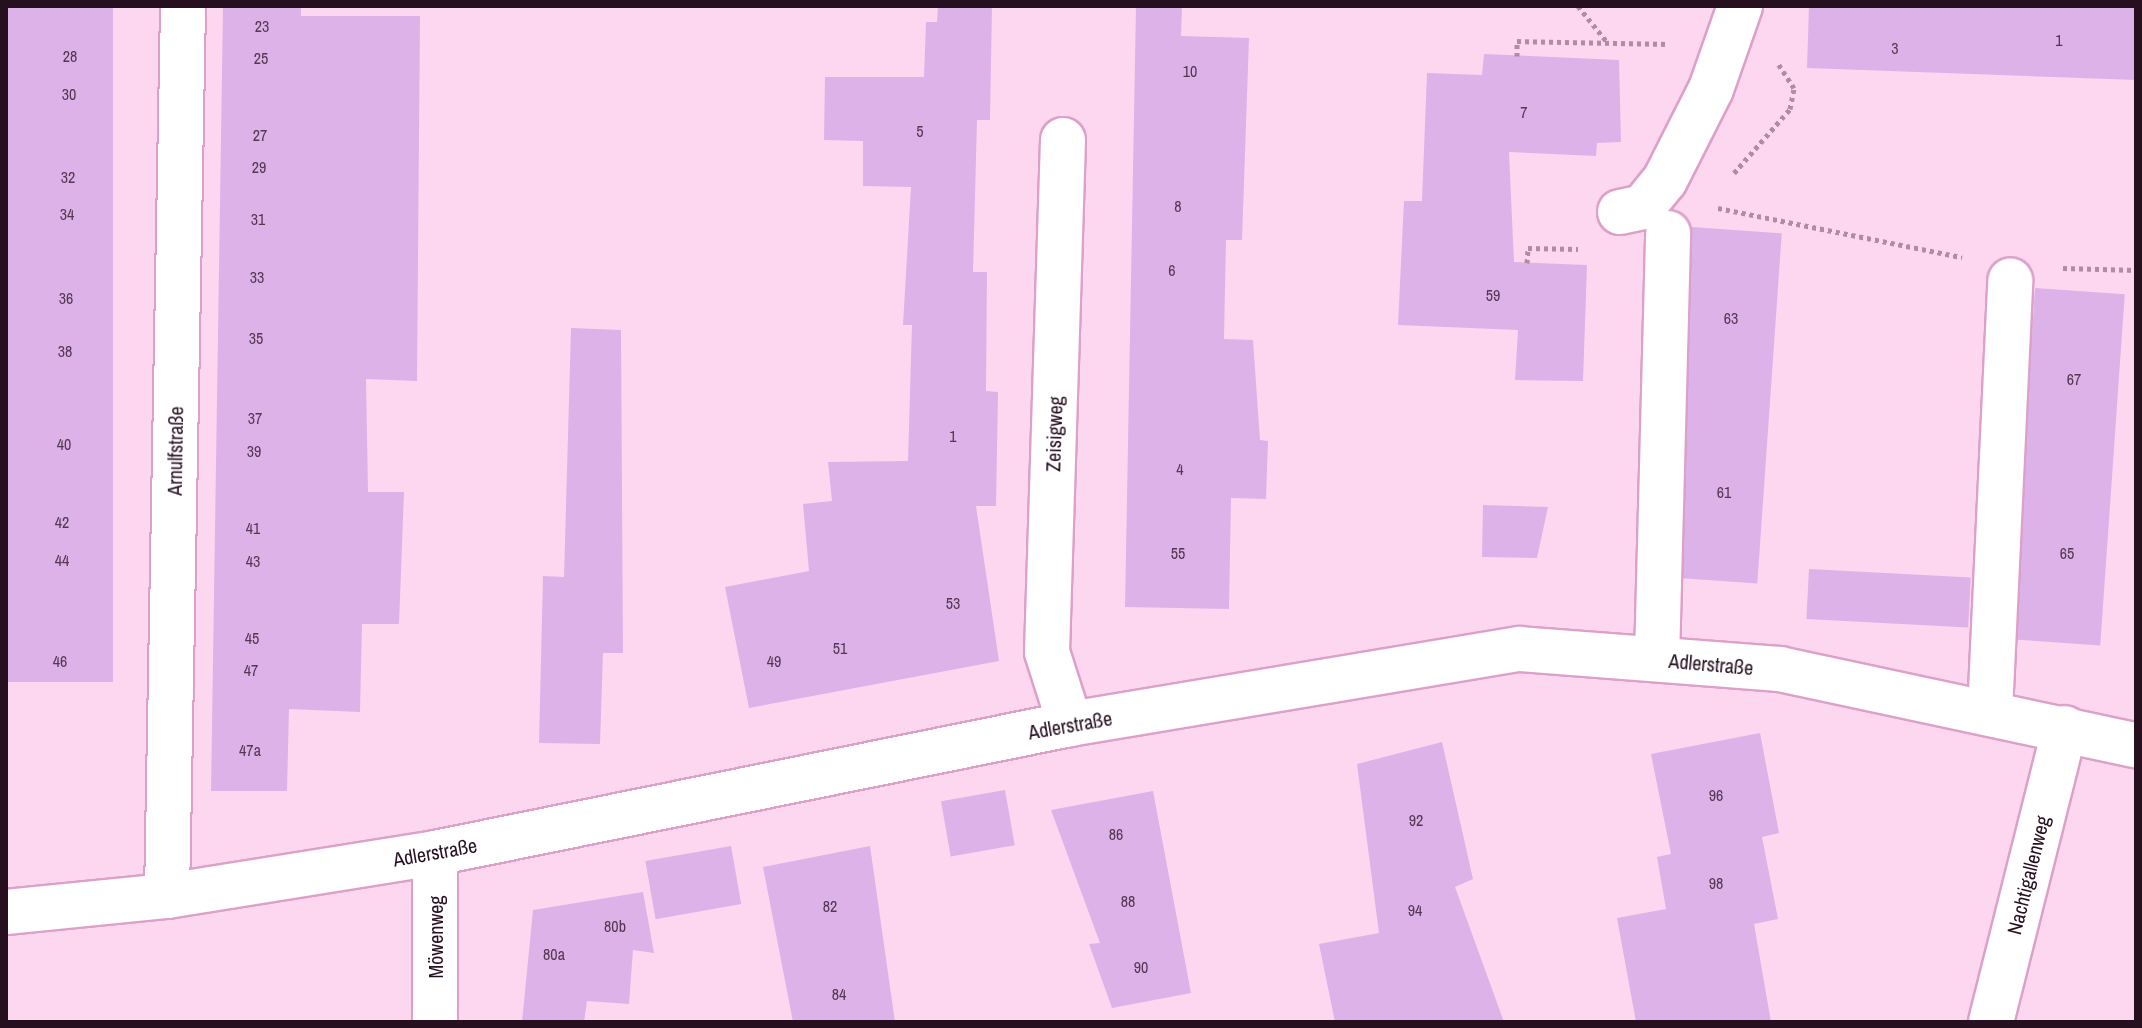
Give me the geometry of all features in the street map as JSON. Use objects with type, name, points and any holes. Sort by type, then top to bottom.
[{"type":"street","name":"Arnulfstraße","points":[[167,896],[183,6]]},
{"type":"street","points":[[1620,212],[1643,207],[1665,180],[1726,49],[1740,6]]},
{"type":"street","name":"Zeisigweg","points":[[1063,140],[1047,652],[1070,724]]},
{"type":"street","points":[[1657,659],[1668,233]]},
{"type":"street","points":[[1990,712],[2028,274]]},
{"type":"street","name":"Adlerstraße","points":[[6,912],[167,896],[435,853],[1070,724],[1520,649],[1780,669],[2136,745]]},
{"type":"street","name":"Nachtigallenweg","points":[[1991,1022],[2065,728]]},
{"type":"street","name":"Möwenweg","points":[[435,853],[435,1022]]},
{"type":"path","points":[[1578,6],[1608,43]]},
{"type":"path","points":[[1517,56],[1517,41],[1726,49]]},
{"type":"path","points":[[1705,206],[1970,259]]},
{"type":"path","points":[[1527,263],[1528,248],[1586,249]]},
{"type":"path","points":[[2028,274],[2136,270]]},
{"type":"building","points":[[6,6],[113,6],[113,682],[6,682]]},
{"type":"building","points":[[223,6],[301,6],[301,16],[420,16],[417,381],[366,379],[368,492],[404,492],[399,624],[362,624],[360,712],[289,709],[287,791],[211,791]]},
{"type":"building","points":[[938,6],[992,6],[990,120],[977,120],[973,272],[987,272],[986,391],[998,392],[996,506],[976,506],[999,661],[749,708],[725,587],[809,571],[803,504],[832,501],[828,462],[908,461],[912,325],[903,325],[911,187],[863,186],[863,141],[824,140],[825,77],[924,77],[926,22],[937,22]]},
{"type":"building","points":[[1136,6],[1182,6],[1181,36],[1249,38],[1242,240],[1226,240],[1224,339],[1253,340],[1260,440],[1268,441],[1266,499],[1231,498],[1229,609],[1125,607]]},
{"type":"building","points":[[1809,6],[2136,6],[2136,80],[1807,68]]},
{"type":"building","points":[[1484,54],[1619,60],[1621,142],[1597,143],[1596,156],[1509,152],[1514,262],[1587,265],[1583,381],[1515,380],[1518,330],[1398,325],[1404,201],[1422,201],[1427,73],[1482,75]]},
{"type":"building","points":[[1692,227],[1782,233],[1757,583],[1668,577]]},
{"type":"building","points":[[2035,288],[2125,294],[2100,645],[2010,639]]},
{"type":"building","points":[[571,328],[621,330],[623,653],[603,653],[600,744],[539,743],[543,576],[564,577]]},
{"type":"building","points":[[1483,505],[1548,507],[1537,558],[1482,557]]},
{"type":"building","points":[[1809,569],[1971,577],[1968,627],[1806,619]]},
{"type":"building","points":[[1760,733],[1779,833],[1762,837],[1778,919],[1754,924],[1771,1022],[1636,1022],[1617,918],[1666,909],[1657,857],[1671,854],[1651,754]]},
{"type":"building","points":[[1442,742],[1473,879],[1455,887],[1504,1022],[1335,1022],[1319,944],[1379,933],[1357,764]]},
{"type":"building","points":[[1005,790],[1015,845],[951,856],[941,801]]},
{"type":"building","points":[[1153,791],[1191,993],[1112,1008],[1089,944],[1100,943],[1051,810]]},
{"type":"building","points":[[731,846],[741,904],[656,919],[645,861]]},
{"type":"building","points":[[870,846],[895,1022],[793,1022],[763,867]]},
{"type":"building","points":[[643,892],[654,953],[633,950],[629,1004],[587,1001],[584,1022],[522,1022],[533,910]]}]
